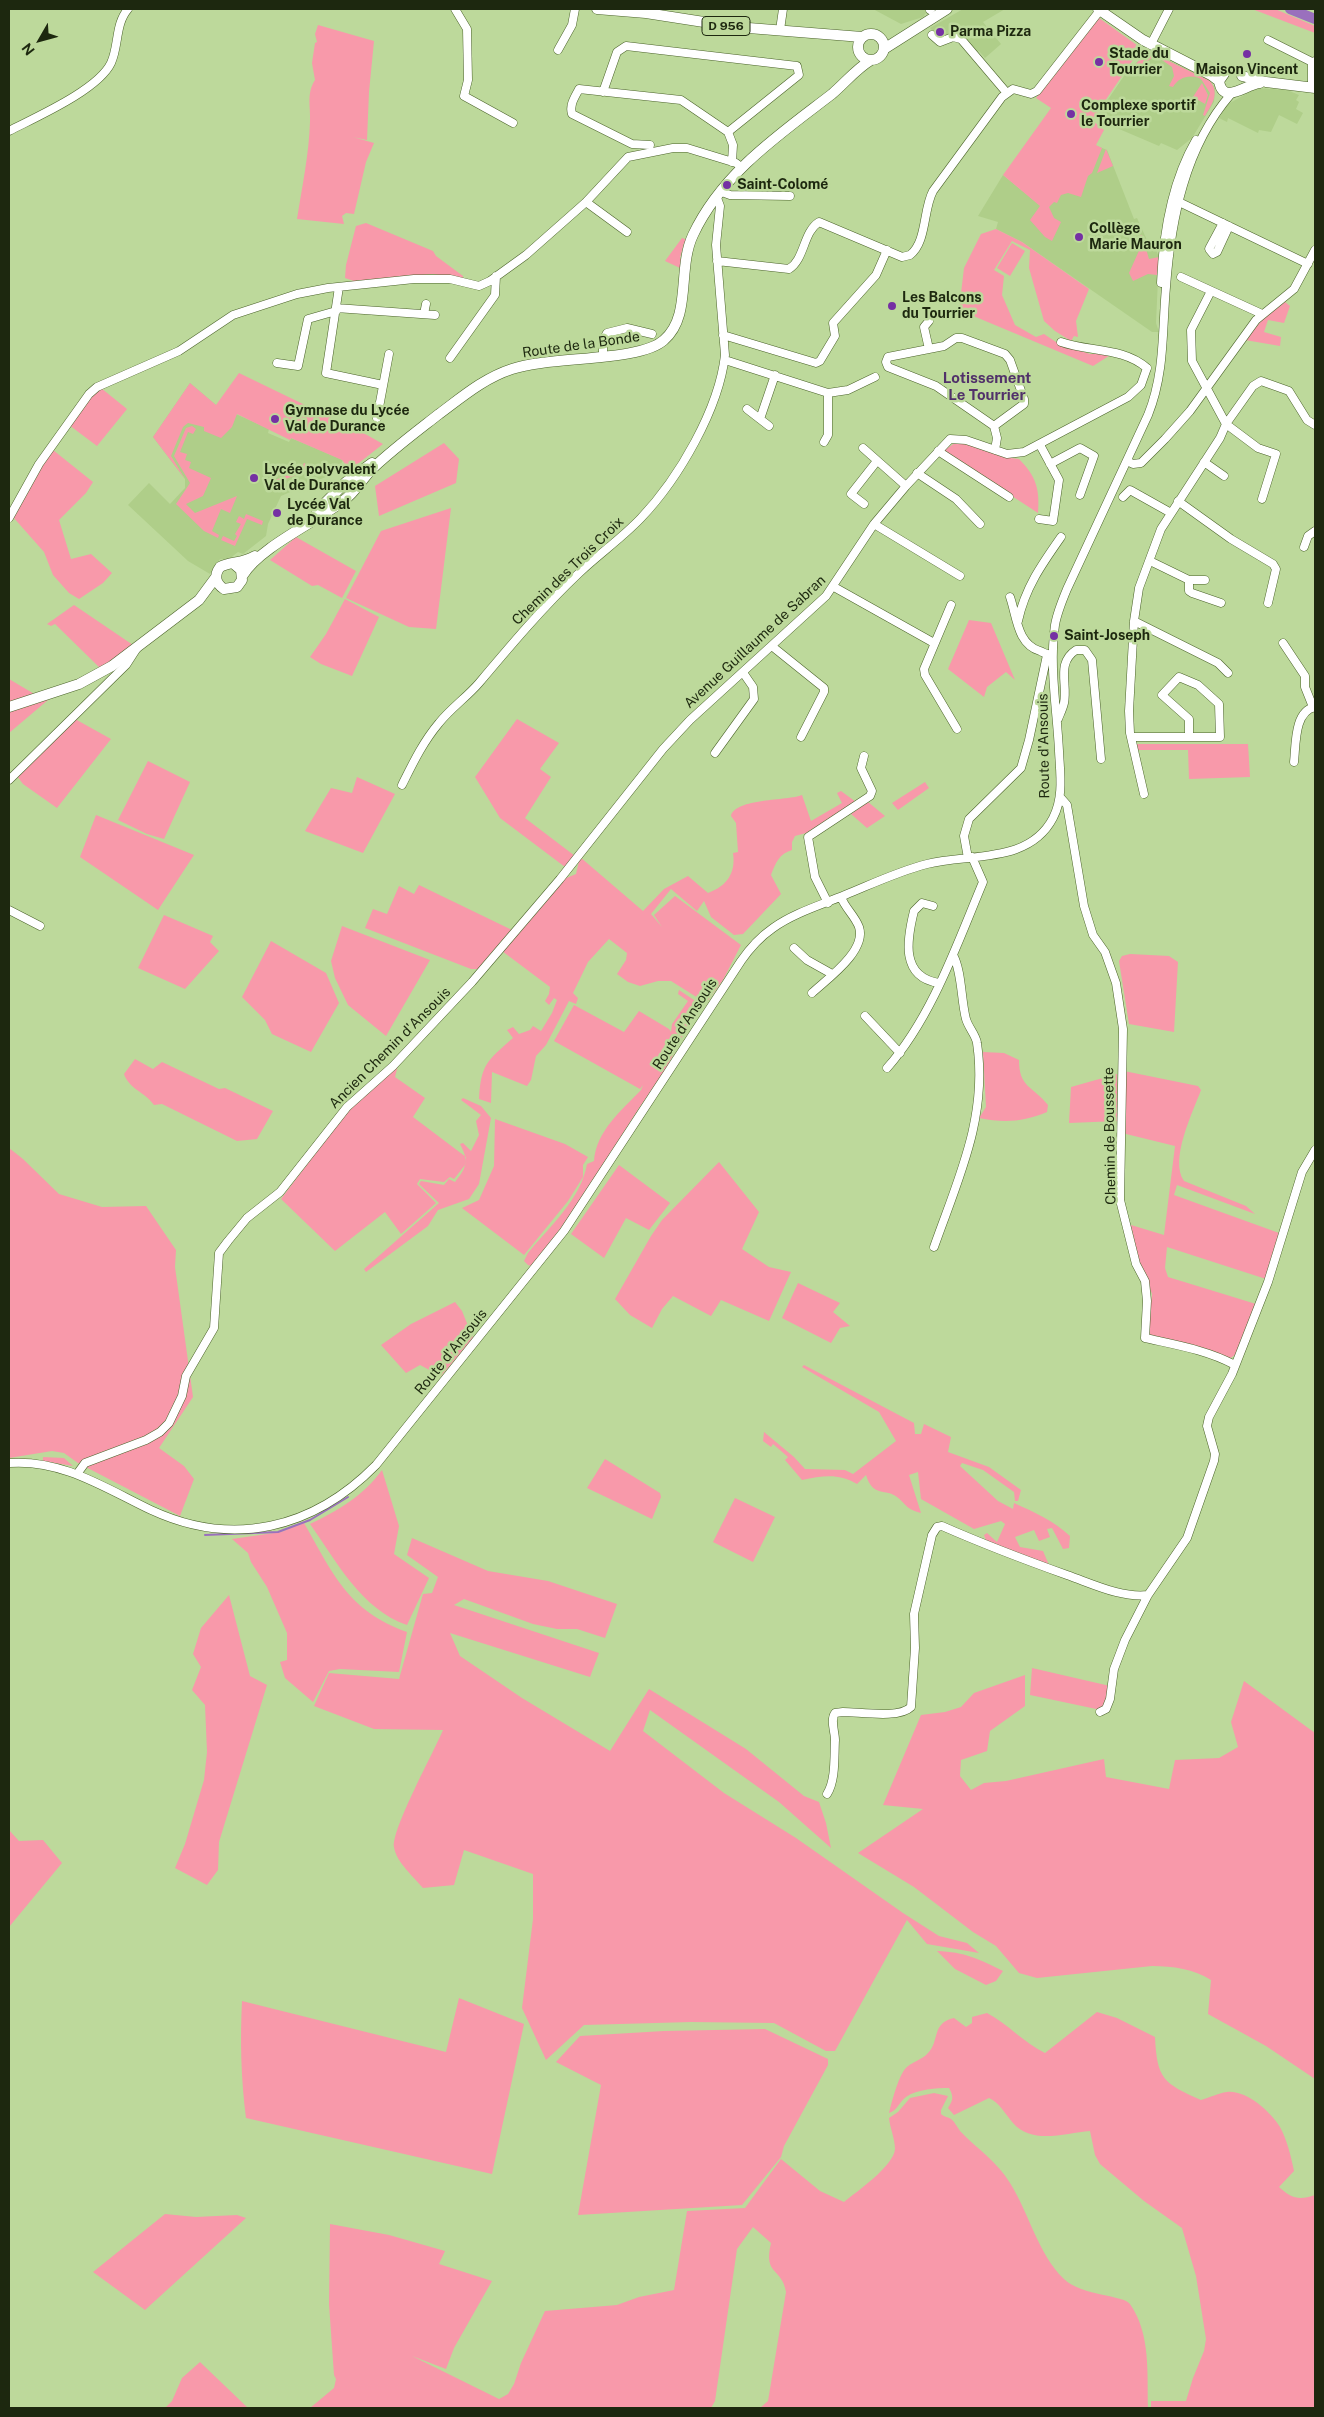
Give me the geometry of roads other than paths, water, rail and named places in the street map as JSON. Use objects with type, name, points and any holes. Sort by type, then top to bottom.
[{"type":"main road","name":"D 956","points":[[597,9],[667,12],[727,26],[834,33],[860,46]]},
{"type":"main road","points":[[914,30],[878,36],[872,34],[860,46],[871,60],[878,58],[884,50],[948,9]]},
{"type":"main road","points":[[1100,9],[1118,24],[1190,64],[1224,88],[1237,93],[1242,88],[1266,82]]},
{"type":"main road","points":[[878,36],[883,42],[884,50]]},
{"type":"main road","name":"Route de la Bonde","points":[[854,73],[860,46]]},
{"type":"main road","name":"Route de la Bonde","points":[[234,564],[253,558],[320,510],[352,477],[392,450],[479,384],[498,374],[536,362],[649,349],[666,339],[676,326],[682,307],[683,271],[686,252],[694,234],[737,165],[841,86],[871,60]]},
{"type":"main road","points":[[1190,64],[1226,71],[1236,71],[1242,76],[1266,82],[1314,88]]},
{"type":"main road","points":[[1224,88],[1226,71]]},
{"type":"main road","points":[[1242,76],[1242,88]]},
{"type":"main road","name":"Route de la Bonde","points":[[243,575],[256,560],[302,526],[342,503],[392,450]]},
{"type":"main road","points":[[9,708],[79,684],[112,666],[199,600],[224,589],[237,588],[243,575],[241,570],[234,564],[220,567],[216,577],[199,600]]},
{"type":"main road","points":[[216,577],[217,582],[224,589]]},
{"type":"street","points":[[9,131],[80,92],[104,74],[112,61],[120,22],[128,9]]},
{"type":"street","points":[[455,9],[467,30],[468,80],[464,96],[513,123]]},
{"type":"street","points":[[558,50],[572,25],[575,9]]},
{"type":"street","points":[[780,30],[783,9]]},
{"type":"street","points":[[717,261],[789,269],[797,262],[813,227],[819,222],[902,257],[910,255],[919,243],[932,191],[1006,92],[1013,89],[1031,94],[1037,91],[1100,9]]},
{"type":"street","points":[[1151,44],[1169,9]]},
{"type":"street","points":[[932,35],[940,42],[954,37],[961,39],[1006,92]]},
{"type":"street","points":[[1268,40],[1314,62],[1314,88]]},
{"type":"street","points":[[602,92],[618,52],[626,46],[797,66],[799,74],[728,132]]},
{"type":"street","name":"Route d'Ansouis","points":[[1168,238],[1189,169],[1224,88]]},
{"type":"street","name":"Route d'Ansouis","points":[[9,1463],[48,1466],[77,1474],[173,1519],[189,1525],[218,1529],[260,1528],[296,1519],[329,1504],[345,1493],[376,1465],[564,1231],[753,945],[783,922],[908,869],[927,864],[1000,854],[1026,845],[1045,830],[1057,809],[1060,797],[1058,721],[1050,654],[1055,625],[1061,603],[1153,403],[1161,367],[1168,238],[1183,167],[1190,149],[1220,103],[1224,88]]},
{"type":"street","points":[[650,145],[632,144],[572,114],[570,110],[579,89],[681,100],[728,132],[737,165]]},
{"type":"street","points":[[9,518],[38,464],[83,402],[97,387],[179,351],[233,315],[297,294],[339,286],[414,279],[450,279],[479,286],[526,255],[586,202],[628,157],[673,148],[687,148],[737,165]]},
{"type":"street","points":[[720,195],[790,196]]},
{"type":"street","name":"Chemin des Trois Croix","points":[[402,785],[421,748],[439,723],[477,685],[524,629],[655,502],[706,422],[723,371],[724,360],[716,233],[720,195]]},
{"type":"street","points":[[586,202],[627,232]]},
{"type":"street","points":[[1179,202],[1308,264],[1315,270]]},
{"type":"street","points":[[706,214],[718,221]]},
{"type":"street","points":[[723,335],[816,363],[820,361],[835,336],[833,323],[876,275],[887,250]]},
{"type":"street","points":[[1127,461],[1137,464],[1150,455],[1190,411],[1262,314],[1294,289],[1315,250]]},
{"type":"street","points":[[450,358],[495,295],[496,276]]},
{"type":"street","points":[[1181,277],[1262,314]]},
{"type":"street","points":[[339,286],[326,373],[383,384]]},
{"type":"street","points":[[1294,289],[1294,301]]},
{"type":"street","points":[[1211,292],[1192,330],[1192,361],[1226,424],[1258,448],[1276,454],[1262,499]]},
{"type":"street","points":[[424,314],[426,304]]},
{"type":"street","points":[[277,363],[298,366],[308,319],[336,310],[435,315]]},
{"type":"street","points":[[929,321],[924,327],[929,349]]},
{"type":"street","points":[[603,355],[603,340],[607,333],[627,328],[652,334]]},
{"type":"street","points":[[994,426],[1024,404],[1024,399],[1010,360],[1005,354],[962,338],[956,338],[944,346],[888,357],[886,362],[888,367],[936,386],[994,426],[997,438],[995,450]]},
{"type":"street","points":[[1061,342],[1072,346],[1114,352],[1147,368],[1152,366],[1161,367]]},
{"type":"street","points":[[376,418],[389,354]]},
{"type":"street","points":[[724,360],[828,393],[848,390],[875,377]]},
{"type":"street","name":"Avenue Guillaume de Sabran","points":[[663,749],[690,720],[744,674],[834,587],[874,524],[950,439],[957,438],[976,442],[1007,454],[1017,454],[1040,445],[1136,392],[1141,385],[1147,368]]},
{"type":"street","points":[[760,419],[774,375]]},
{"type":"street","points":[[1144,794],[1131,737],[1130,684],[1134,621],[1139,588],[1162,529],[1178,501],[1220,438],[1226,424],[1253,386],[1261,381],[1289,391],[1307,420],[1315,425]]},
{"type":"street","points":[[824,442],[828,435],[828,393]]},
{"type":"street","points":[[747,409],[769,426]]},
{"type":"street","points":[[1038,519],[1053,521],[1058,480],[1040,445]]},
{"type":"street","points":[[862,448],[906,486]]},
{"type":"street","points":[[1050,464],[1080,448],[1094,456],[1080,495]]},
{"type":"street","points":[[938,451],[1008,497]]},
{"type":"street","points":[[864,504],[851,494],[877,460]]},
{"type":"street","points":[[1204,462],[1224,476]]},
{"type":"street","points":[[918,473],[956,499],[980,524]]},
{"type":"street","points":[[1123,497],[1130,490],[1171,513]]},
{"type":"street","points":[[1178,501],[1230,539],[1273,564],[1276,569],[1268,603]]},
{"type":"street","points":[[874,524],[960,576]]},
{"type":"street","points":[[1304,547],[1308,536],[1315,531]]},
{"type":"street","points":[[1018,621],[1022,602],[1036,572],[1061,537]]},
{"type":"street","points":[[1150,561],[1189,580],[1205,580]]},
{"type":"street","points":[[1189,580],[1192,593],[1221,603]]},
{"type":"street","points":[[834,587],[934,643]]},
{"type":"street","points":[[887,1068],[912,1037],[953,955],[983,882],[970,857],[964,836],[969,819],[1021,768],[1029,740],[1050,654],[1030,647],[1025,642],[1019,629],[1010,597]]},
{"type":"street","points":[[951,605],[924,670],[925,675],[956,729]]},
{"type":"street","points":[[1134,621],[1218,663],[1228,673]]},
{"type":"street","points":[[1283,643],[1305,676],[1304,687],[1314,707],[1300,719],[1294,762]]},
{"type":"street","points":[[773,646],[824,688],[824,692],[801,737]]},
{"type":"street","points":[[9,780],[126,664],[136,648]]},
{"type":"street","points":[[1058,721],[1065,702],[1064,670],[1066,659],[1076,650],[1085,650],[1092,660],[1101,759]]},
{"type":"street","points":[[715,753],[754,699],[754,687],[744,674]]},
{"type":"street","points":[[1131,737],[1189,737],[1220,737],[1219,704],[1198,685],[1179,677],[1162,695],[1189,719],[1189,737]]},
{"type":"street","name":"Ancien Chemin d'Ansouis","points":[[77,1474],[85,1463],[146,1440],[160,1432],[169,1423],[178,1405],[191,1366],[214,1328],[219,1254],[228,1240],[247,1218],[280,1192],[347,1107],[393,1066],[472,982],[560,879],[663,749]]},
{"type":"street","points":[[828,903],[815,877],[808,837],[870,796],[872,791],[861,768],[864,756]]},
{"type":"street","name":"Chemin de Boussette","points":[[1060,797],[1067,805],[1085,908],[1094,935],[1105,952],[1116,982],[1123,1029],[1120,1200],[1136,1264],[1145,1281],[1147,1301],[1145,1338],[1189,1348],[1235,1365]]},
{"type":"street","points":[[812,993],[853,954],[860,935],[860,928],[841,897]]},
{"type":"street","points":[[933,906],[922,903],[914,910],[909,956],[917,973],[929,981],[939,983]]},
{"type":"street","points":[[9,910],[40,926]]},
{"type":"street","points":[[794,948],[807,960],[832,974]]},
{"type":"street","points":[[934,1247],[958,1185],[977,1118],[979,1099],[977,1042],[966,1021],[953,955]]},
{"type":"street","points":[[865,1016],[900,1053]]},
{"type":"street","points":[[1100,1712],[1106,1709],[1110,1699],[1118,1657],[1148,1595],[1182,1546],[1196,1516],[1214,1461],[1207,1426],[1209,1418],[1235,1365],[1268,1282],[1302,1172],[1315,1150]]},
{"type":"street","points":[[827,1794],[831,1788],[833,1778],[835,1739],[832,1717],[834,1714],[843,1712],[897,1714],[911,1707],[915,1648],[914,1614],[932,1535],[937,1527],[942,1526],[996,1550],[1097,1586],[1122,1594],[1148,1595]]},
{"type":"waterway","points":[[1290,9],[1315,19]]},
{"type":"waterway","points":[[205,1535],[278,1532],[310,1520],[348,1497]]},
{"type":"place","name":"Parma Pizza","points":[[940,32]]},
{"type":"place","name":"Maison Vincent","points":[[1247,54]]},
{"type":"place","name":"Stade du Tourrier","points":[[1099,62]]},
{"type":"place","name":"Complexe sportif le Tourrier","points":[[1071,114]]},
{"type":"place","name":"Saint-Colomé","points":[[727,185]]},
{"type":"place","name":"Collège Marie Mauron","points":[[1079,237]]},
{"type":"place","name":"Les Balcons du Tourrier","points":[[892,306]]},
{"type":"place","name":"Gymnase du Lycée Val de Durance","points":[[275,419]]},
{"type":"place","name":"Lycée polyvalent Val de Durance","points":[[254,478]]},
{"type":"place","name":"Lycée Val de Durance","points":[[277,513]]},
{"type":"place","name":"Saint-Joseph","points":[[1054,636]]},
{"type":"district","name":"Lotissement Le Tourrier","points":[[987,386]]}]
